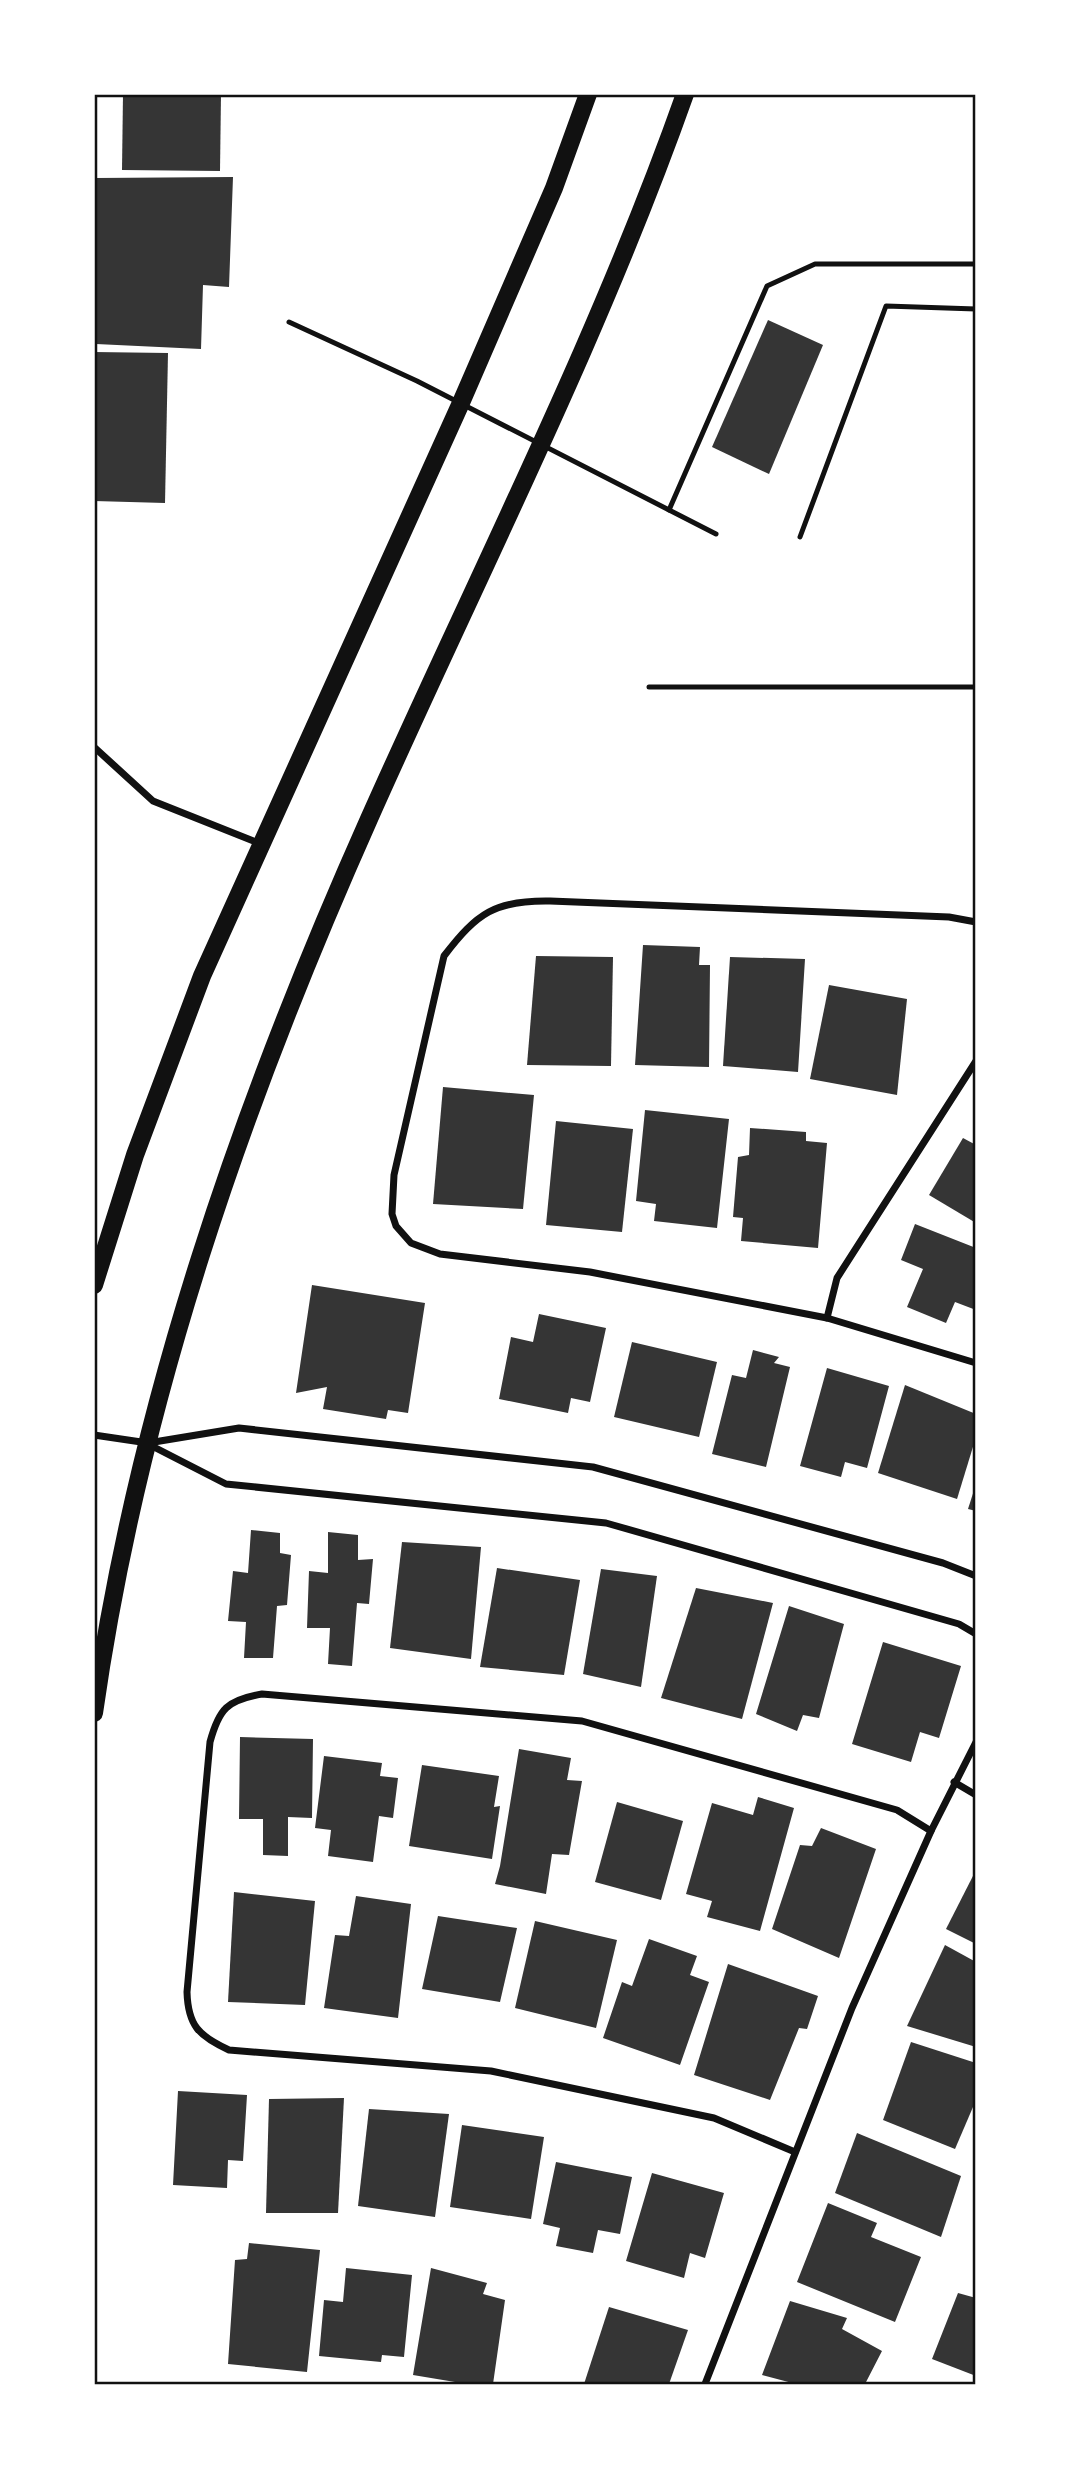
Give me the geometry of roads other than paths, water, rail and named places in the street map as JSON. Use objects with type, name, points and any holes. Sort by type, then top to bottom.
[{"type":"main road","points":[[94,1285],[135,1155],[202,976],[460,405],[554,188],[588,94]]},
{"type":"main road","points":[[94,1713],[114,1588],[148,1443],[175,1338],[230,1162],[315,943],[628,245],[685,94]]},
{"type":"street","points":[[94,747],[153,801],[261,844]]},
{"type":"street","points":[[975,922],[935,916],[520,900],[488,911],[463,931],[444,956],[394,1175],[392,1214],[396,1226],[411,1243],[440,1254],[590,1272],[827,1318],[975,1363]]},
{"type":"street","points":[[827,1318],[837,1278],[975,1061]]},
{"type":"street","points":[[94,1435],[148,1443],[236,1428],[593,1466],[943,1563],[975,1576]]},
{"type":"street","points":[[148,1443],[226,1484],[606,1523],[933,1617],[959,1625],[975,1634]]},
{"type":"street","points":[[795,2152],[714,2118],[491,2071],[229,2050],[206,2040],[187,2011],[187,1992],[210,1742],[217,1717],[241,1698],[262,1694],[582,1721],[897,1810],[931,1831]]},
{"type":"street","points":[[705,2385],[852,2008],[931,1831],[975,1742]]},
{"type":"street","points":[[954,1782],[975,1795]]},
{"type":"lane","points":[[669,510],[767,286],[815,264],[975,264]]},
{"type":"lane","points":[[800,537],[886,306],[975,309]]},
{"type":"lane","points":[[289,322],[541,443],[716,534]]},
{"type":"lane","points":[[649,687],[975,687]]}]
